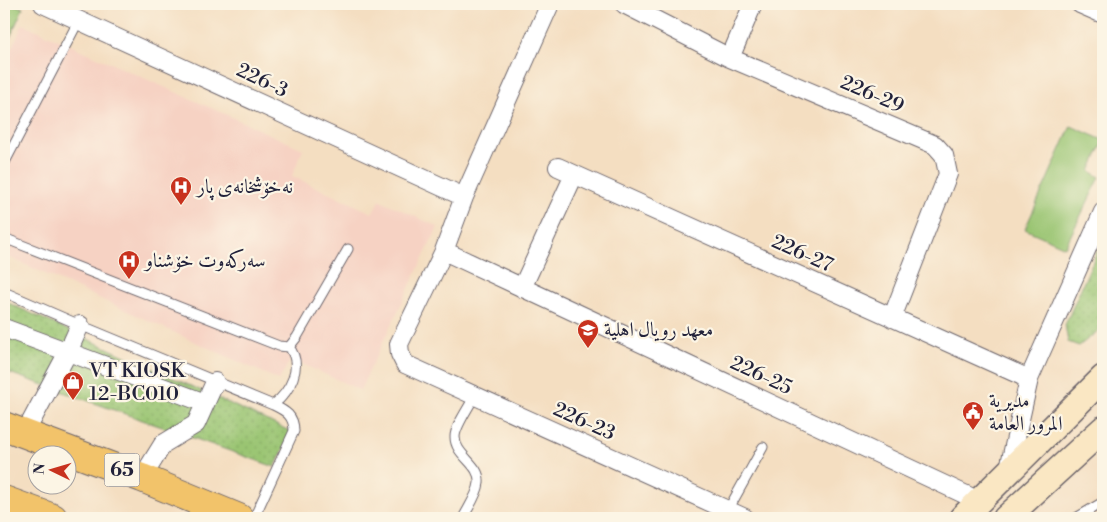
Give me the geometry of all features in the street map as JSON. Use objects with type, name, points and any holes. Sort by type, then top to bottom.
[{"type":"highway","name":"65","points":[[14,429],[142,478],[211,512],[239,518]]},
{"type":"highway","points":[[15,503],[53,518]]},
{"type":"highway","points":[[15,503],[69,518]]},
{"type":"main road","points":[[962,518],[1103,378]]},
{"type":"main road","points":[[1006,518],[1103,429]]},
{"type":"street","name":"226-3","points":[[43,4],[464,197]]},
{"type":"street","points":[[444,251],[464,197],[550,4]]},
{"type":"street","name":"226-29","points":[[624,4],[730,58],[935,145],[944,155],[948,174],[892,318]]},
{"type":"street","points":[[730,58],[753,4]]},
{"type":"street","points":[[1080,4],[1103,14]]},
{"type":"street","name":"226-27","points":[[522,288],[566,171],[1029,379]]},
{"type":"street","points":[[1008,473],[1029,379],[1103,212]]},
{"type":"street","name":"226-25","points":[[444,251],[979,501]]},
{"type":"street","name":"226-23","points":[[444,251],[399,344],[400,354],[405,364],[745,518]]},
{"type":"street","points":[[14,429],[68,352],[80,325]]},
{"type":"street","points":[[4,328],[205,404]]},
{"type":"street","points":[[142,478],[163,444],[196,424],[215,382]]},
{"type":"lane","points":[[4,164],[79,20]]},
{"type":"lane","points":[[4,238],[279,346],[289,348],[295,355],[296,369],[289,389],[273,405]]},
{"type":"lane","points":[[289,348],[348,249]]},
{"type":"lane","points":[[4,292],[273,405],[290,415],[294,431],[254,518]]},
{"type":"lane","points":[[463,518],[479,485],[479,474],[458,448],[455,440],[456,432],[475,396]]},
{"type":"lane","points":[[728,510],[763,448]]},
{"type":"lane","points":[[1076,518],[1103,502]]},
{"type":"shaded area","name":"نەخۆشخانەی پار","points":[[23,24],[303,149],[292,176],[372,213],[380,200],[438,227],[360,390],[291,359],[279,380],[4,255],[4,66]]},
{"type":"green space","points":[[4,4],[13,4],[23,8],[4,51]]},
{"type":"green space","points":[[1071,126],[1103,140],[1103,143],[1090,171],[1100,177],[1065,247],[1025,229]]},
{"type":"green space","points":[[1103,238],[1103,327],[1079,346],[1068,342],[1065,325]]},
{"type":"green space","points":[[4,301],[292,432],[275,467],[4,371]]},
{"type":"place","name":"نەخۆشخانەی پار","points":[[181,206]]},
{"type":"place","name":"سەرکەوت خۆشناو","points":[[129,280]]},
{"type":"place","name":"معهد رويال اهلية","points":[[588,349]]},
{"type":"place","name":"VT KIOSK 12-BC010","points":[[73,401]]},
{"type":"place","name":"مديرية المرور العامة","points":[[973,431]]}]
